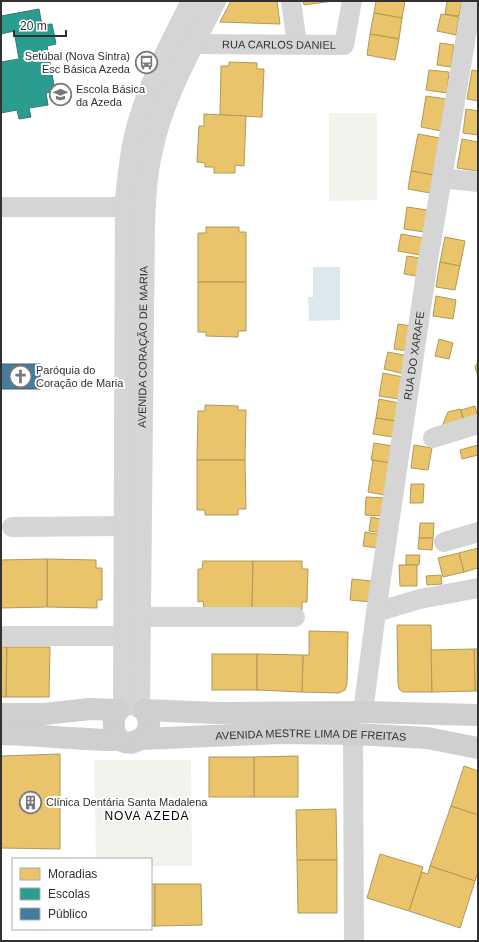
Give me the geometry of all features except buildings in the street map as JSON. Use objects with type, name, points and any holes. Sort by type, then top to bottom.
[{"type":"main road","name":"AVENIDA MESTRE LIMA DE FREITAS","points":[[1,714],[44,714],[90,709],[131,708],[217,713],[363,712],[478,715]]},
{"type":"main road","points":[[1,734],[42,735],[90,740],[120,740],[126,742],[136,742],[142,739],[148,728],[146,714],[131,708],[115,715],[114,728],[120,740]]},
{"type":"main road","name":"AVENIDA MESTRE LIMA DE FREITAS","points":[[142,739],[280,733],[353,734],[427,738],[478,748]]},
{"type":"street","name":"AVENIDA CORAÇÃO DE MARIA","points":[[131,708],[123,636],[126,207],[131,157],[139,121],[154,81],[192,1]]},
{"type":"street","name":"AVENIDA CORAÇÃO DE MARIA","points":[[131,708],[141,617],[145,199],[148,170],[157,130],[169,93],[215,1]]},
{"type":"street","points":[[291,1],[297,44]]},
{"type":"street","name":"RUA CARLOS DANIEL","points":[[194,44],[344,45],[352,1]]},
{"type":"street","name":"RUA DO XARAFE","points":[[363,712],[426,268],[472,1]]},
{"type":"street","points":[[442,178],[478,182]]},
{"type":"street","points":[[1,206],[126,207]]},
{"type":"street","points":[[433,438],[478,424]]},
{"type":"street","points":[[12,528],[124,526]]},
{"type":"street","points":[[444,542],[478,532]]},
{"type":"street","points":[[376,612],[420,599],[478,588]]},
{"type":"street","points":[[141,617],[295,618]]},
{"type":"street","points":[[1,636],[123,636]]},
{"type":"street","points":[[353,734],[354,941]]},
{"type":"shaded area","points":[[329,113],[377,113],[377,200],[329,201]]},
{"type":"shaded area","points":[[313,267],[340,267],[340,320],[309,321],[308,297],[313,297]]},
{"type":"shaded area","points":[[94,760],[191,760],[192,866],[152,866],[152,858],[96,858]]},
{"type":"place","name":"Setúbal (Nova Sintra) Esc Básica Azeda","points":[[146,62]]},
{"type":"place","name":"Escola Básica da Azeda","points":[[61,95]]},
{"type":"place","name":"Paróquia do Coração de Maria","points":[[20,376]]},
{"type":"place","name":"Clínica Dentária Santa Madalena","points":[[31,802]]},
{"type":"district","name":"NOVA AZEDA","points":[[147,816]]}]
